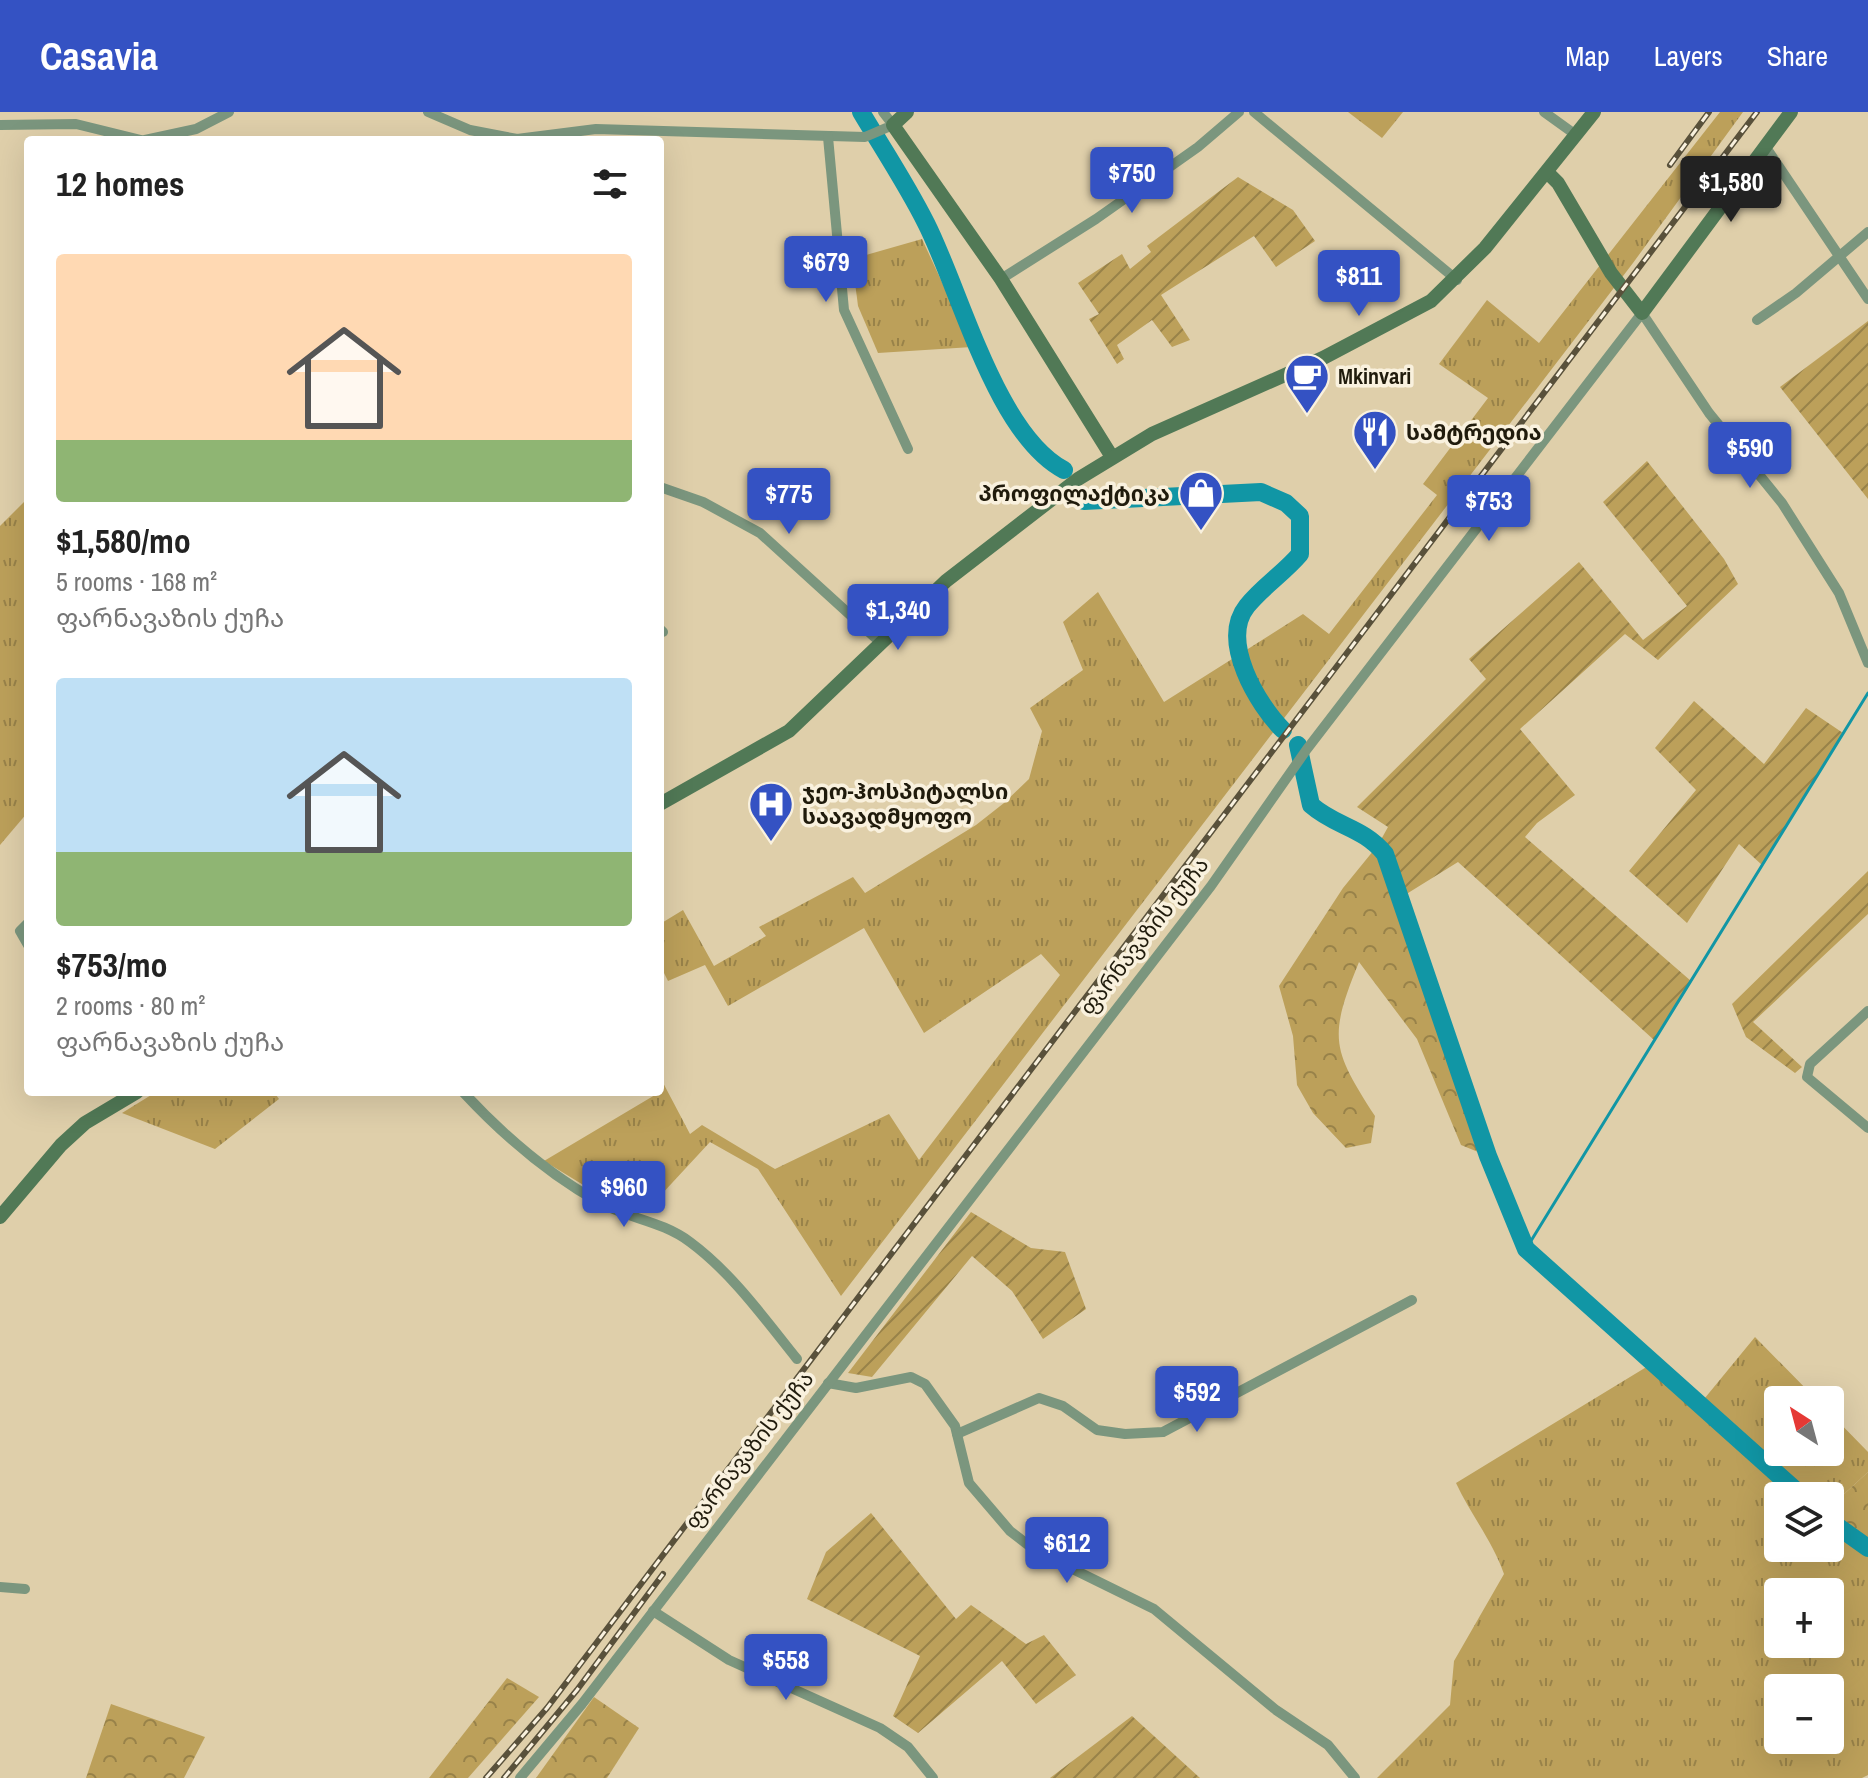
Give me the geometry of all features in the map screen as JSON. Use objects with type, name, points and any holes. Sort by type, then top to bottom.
[{"type":"main road","points":[[907,112],[893,125],[1001,279],[1112,457]]},
{"type":"main road","points":[[664,802],[789,731],[946,581],[996,540],[1112,457],[1168,425],[1323,358],[1415,312],[1457,280],[1594,112]]},
{"type":"main road","name":"ფარნავაზის ქუჩა","points":[[1642,313],[1791,112]]},
{"type":"main road","points":[[1547,172],[1558,183],[1611,273],[1642,313]]},
{"type":"main road","points":[[0,1217],[85,1123],[130,1096]]},
{"type":"street","points":[[162,136],[196,129],[229,112]]},
{"type":"street","points":[[428,112],[470,130],[501,136]]},
{"type":"street","points":[[553,136],[596,129],[828,137],[870,134],[893,125],[883,112]]},
{"type":"street","points":[[1001,279],[1096,219],[1198,147],[1239,112]]},
{"type":"street","points":[[1254,112],[1457,280]]},
{"type":"street","points":[[1544,112],[1576,135]]},
{"type":"street","points":[[0,125],[76,124],[126,136]]},
{"type":"street","points":[[828,137],[844,310],[908,449]]},
{"type":"street","points":[[1765,146],[1868,299]]},
{"type":"street","points":[[1757,320],[1796,293],[1868,232]]},
{"type":"street","points":[[1642,313],[1709,413],[1782,503],[1839,593],[1868,663]]},
{"type":"street","name":"ფარნავაზის ქუჩა","points":[[520,1778],[653,1611],[1211,886],[1307,749],[1642,313]]},
{"type":"street","points":[[664,488],[703,502],[760,533],[881,643]]},
{"type":"street","points":[[1868,1011],[1810,1064],[1807,1077],[1868,1128]]},
{"type":"street","points":[[467,1096],[548,1171],[604,1205],[662,1224],[691,1242],[745,1294],[797,1359]]},
{"type":"street","points":[[957,1434],[1039,1398],[1063,1406],[1097,1430],[1125,1434],[1163,1432],[1412,1300]]},
{"type":"street","points":[[828,1383],[856,1388],[911,1377],[925,1384],[957,1434],[969,1483],[1010,1531],[1036,1551],[1154,1609],[1276,1710],[1328,1745],[1355,1778]]},
{"type":"street","points":[[0,1587],[25,1589]]},
{"type":"street","points":[[653,1611],[729,1660],[880,1728],[908,1747],[933,1778]]},
{"type":"green space","points":[[1348,112],[1403,112],[1382,138]]},
{"type":"green space","points":[[1720,112],[1743,112],[1633,263],[841,1296],[758,1169],[710,1142],[647,1210],[603,1197],[544,1161],[653,1096],[664,1096],[664,1085],[690,1134],[702,1125],[775,1169],[889,1114],[919,1160],[1060,975],[1041,954],[924,1033],[864,928],[728,1006],[705,965],[668,981],[664,973],[664,922],[683,910],[714,966],[766,936],[759,927],[853,877],[865,893],[976,825],[1029,779],[1042,731],[1030,708],[1083,670],[1063,622],[1098,592],[1164,702],[1303,614],[1329,634],[1437,495],[1423,484],[1488,398],[1439,364],[1487,300],[1539,343]]},
{"type":"green space","points":[[1238,177],[1293,210],[1315,241],[1276,267],[1254,236],[1161,295],[1190,340],[1172,347],[1152,320],[1117,345],[1124,359],[1117,364],[1089,319],[1099,314],[1078,283],[1122,254],[1130,269],[1151,252],[1147,246]]},
{"type":"green space","points":[[922,239],[972,347],[878,353],[858,306],[852,259]]},
{"type":"green space","points":[[1868,321],[1868,499],[1780,387]]},
{"type":"green space","points":[[1647,461],[1724,559],[1738,584],[1658,660],[1625,634],[1520,729],[1575,795],[1537,823],[1525,837],[1691,981],[1654,1040],[1458,862],[1400,898],[1385,854],[1378,845],[1388,827],[1357,807],[1486,679],[1469,659],[1579,562],[1643,640],[1687,606],[1603,502]]},
{"type":"green space","points":[[24,502],[24,817],[0,845],[0,526]]},
{"type":"green space","points":[[1694,701],[1764,764],[1806,708],[1843,733],[1762,865],[1739,844],[1687,923],[1629,871],[1696,790],[1655,748]]},
{"type":"green space","points":[[1378,845],[1389,865],[1488,1156],[1461,1145],[1417,1039],[1359,962],[1342,1009],[1339,1042],[1350,1074],[1375,1116],[1371,1143],[1346,1148],[1313,1113],[1297,1085],[1293,1036],[1279,986],[1343,888]]},
{"type":"green space","points":[[1868,871],[1868,914],[1753,1022],[1802,1067],[1795,1073],[1746,1037],[1732,1004]]},
{"type":"green space","points":[[150,1096],[277,1096],[279,1099],[215,1149],[122,1113]]},
{"type":"green space","points":[[971,1212],[1031,1248],[1065,1252],[1086,1309],[1043,1339],[1012,1291],[972,1256],[872,1377],[848,1373]]},
{"type":"green space","points":[[1755,1337],[1803,1386],[1764,1386],[1764,1466],[1844,1466],[1844,1427],[1868,1452],[1868,1472],[1844,1494],[1844,1482],[1764,1482],[1764,1562],[1844,1562],[1844,1531],[1868,1548],[1868,1775],[1862,1778],[1377,1778],[1450,1705],[1454,1661],[1504,1574],[1456,1483],[1653,1363],[1700,1404]]},
{"type":"green space","points":[[1868,1472],[1868,1548],[1844,1531],[1844,1494]]},
{"type":"green space","points":[[871,1513],[956,1619],[971,1605],[1026,1644],[1044,1635],[1076,1675],[1036,1704],[1002,1661],[918,1733],[893,1716],[920,1656],[807,1599],[826,1552]]},
{"type":"green space","points":[[507,1678],[539,1697],[468,1778],[429,1778]]},
{"type":"green space","points":[[594,1697],[639,1728],[607,1778],[536,1778]]},
{"type":"green space","points":[[111,1704],[205,1737],[184,1778],[86,1778]]},
{"type":"green space","points":[[1132,1716],[1200,1778],[1050,1778]]},
{"type":"waterway","points":[[861,112],[926,223],[1000,394],[1019,426],[1040,452],[1064,470]]},
{"type":"waterway","points":[[1084,501],[1261,492],[1286,503],[1300,516],[1300,554],[1247,606],[1239,620],[1237,637],[1239,654],[1253,689],[1283,730]]},
{"type":"waterway","points":[[1526,1249],[1868,693]]},
{"type":"waterway","points":[[1298,745],[1311,805],[1359,832],[1385,854],[1488,1156],[1526,1249],[1786,1482]]},
{"type":"waterway","points":[[1844,1531],[1868,1548]]},
{"type":"railway","points":[[1670,165],[1709,112]]},
{"type":"railway","points":[[486,1778],[547,1708],[1757,112]]},
{"type":"railway","points":[[504,1778],[577,1690],[663,1574]]},
{"type":"place","name":"Mkinvari","points":[[1307,415]]},
{"type":"place","name":"სამტრედია","points":[[1375,471]]},
{"type":"place","name":"პროფილაქტიკა","points":[[1201,532]]},
{"type":"place","name":"ჯეო-ჰოსპიტალსი საავადმყოფო","points":[[771,843]]}]
